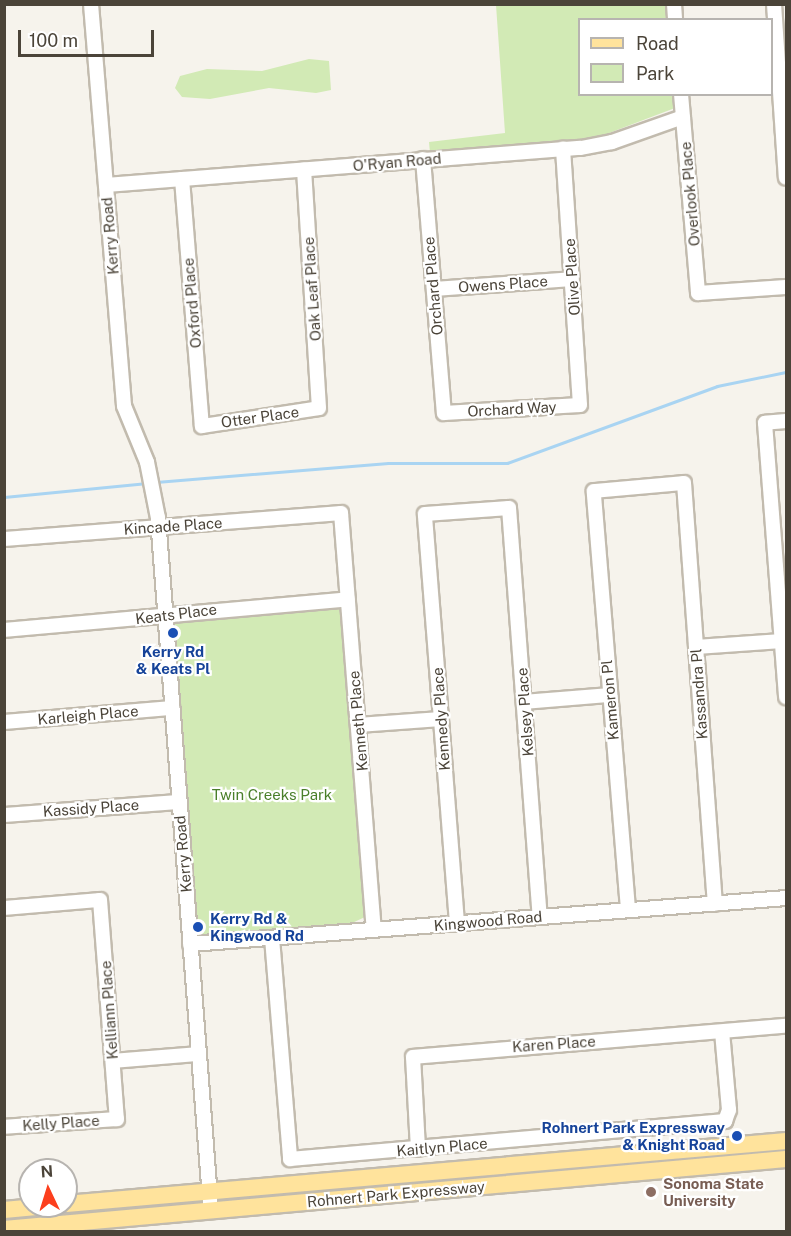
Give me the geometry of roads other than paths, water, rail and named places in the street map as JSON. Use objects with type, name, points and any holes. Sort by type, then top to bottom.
[{"type":"main road","name":"Rohnert Park Expressway","points":[[78,1203],[786,1141]]},
{"type":"main road","name":"Rohnert Park Expressway","points":[[4,1229],[786,1159]]},
{"type":"street","name":"Kerry Road","points":[[92,4],[124,406],[147,462],[156,497],[211,1211]]},
{"type":"street","points":[[774,4],[786,178]]},
{"type":"street","name":"Overlook Place","points":[[681,96],[699,293],[786,286]]},
{"type":"street","name":"O'Ryan Road","points":[[106,184],[563,149],[612,142],[683,117]]},
{"type":"street","name":"Olive Place","points":[[563,149],[580,405]]},
{"type":"street","name":"Orchard Place","points":[[423,159],[444,413]]},
{"type":"street","name":"Oak Leaf Place","points":[[304,169],[320,408]]},
{"type":"street","name":"Oxford Place","points":[[182,179],[202,426]]},
{"type":"street","name":"Owens Place","points":[[434,289],[572,279]]},
{"type":"street","name":"Orchard Way","points":[[444,413],[580,405]]},
{"type":"street","name":"Otter Place","points":[[202,426],[320,408]]},
{"type":"street","points":[[786,421],[765,423],[786,697]]},
{"type":"street","name":"Kameron Pl","points":[[628,909],[594,491],[684,483]]},
{"type":"street","name":"Kassandra Pl","points":[[684,483],[715,904]]},
{"type":"street","name":"Kelsey Place","points":[[425,514],[509,508],[540,917]]},
{"type":"street","name":"Kincade Place","points":[[4,539],[341,513]]},
{"type":"street","name":"Kenneth Place","points":[[341,513],[374,930]]},
{"type":"street","name":"Kennedy Place","points":[[425,514],[457,923]]},
{"type":"street","name":"Keats Place","points":[[4,630],[348,599]]},
{"type":"street","points":[[696,646],[782,641]]},
{"type":"street","points":[[524,702],[610,695]]},
{"type":"street","name":"Karleigh Place","points":[[4,722],[171,708]]},
{"type":"street","points":[[358,725],[441,718]]},
{"type":"street","name":"Kassidy Place","points":[[4,815],[178,802]]},
{"type":"street","name":"Kingwood Road","points":[[190,944],[786,898]]},
{"type":"street","name":"Kelliann Place","points":[[4,908],[100,900],[117,1119]]},
{"type":"street","name":"Kaitlyn Place","points":[[272,938],[290,1159],[725,1121],[729,1110],[722,1032]]},
{"type":"street","name":"Karen Place","points":[[418,1149],[413,1057],[786,1026]]},
{"type":"street","points":[[113,1061],[199,1054]]},
{"type":"street","name":"Kelly Place","points":[[4,1127],[117,1119]]},
{"type":"waterway","points":[[156,482],[388,463],[507,463],[717,386],[786,372]]},
{"type":"waterway","points":[[4,497],[147,483]]},
{"type":"place","name":"Kerry Rd & Keats Pl","points":[[173,633]]},
{"type":"place","name":"Kerry Rd & Kingwood Rd","points":[[198,927]]},
{"type":"place","name":"Rohnert Park Expressway & Knight Road","points":[[737,1136]]},
{"type":"place","name":"Sonoma State University","points":[[651,1192]]},
{"type":"park label","name":"Twin Creeks Park","points":[[272,795]]}]
